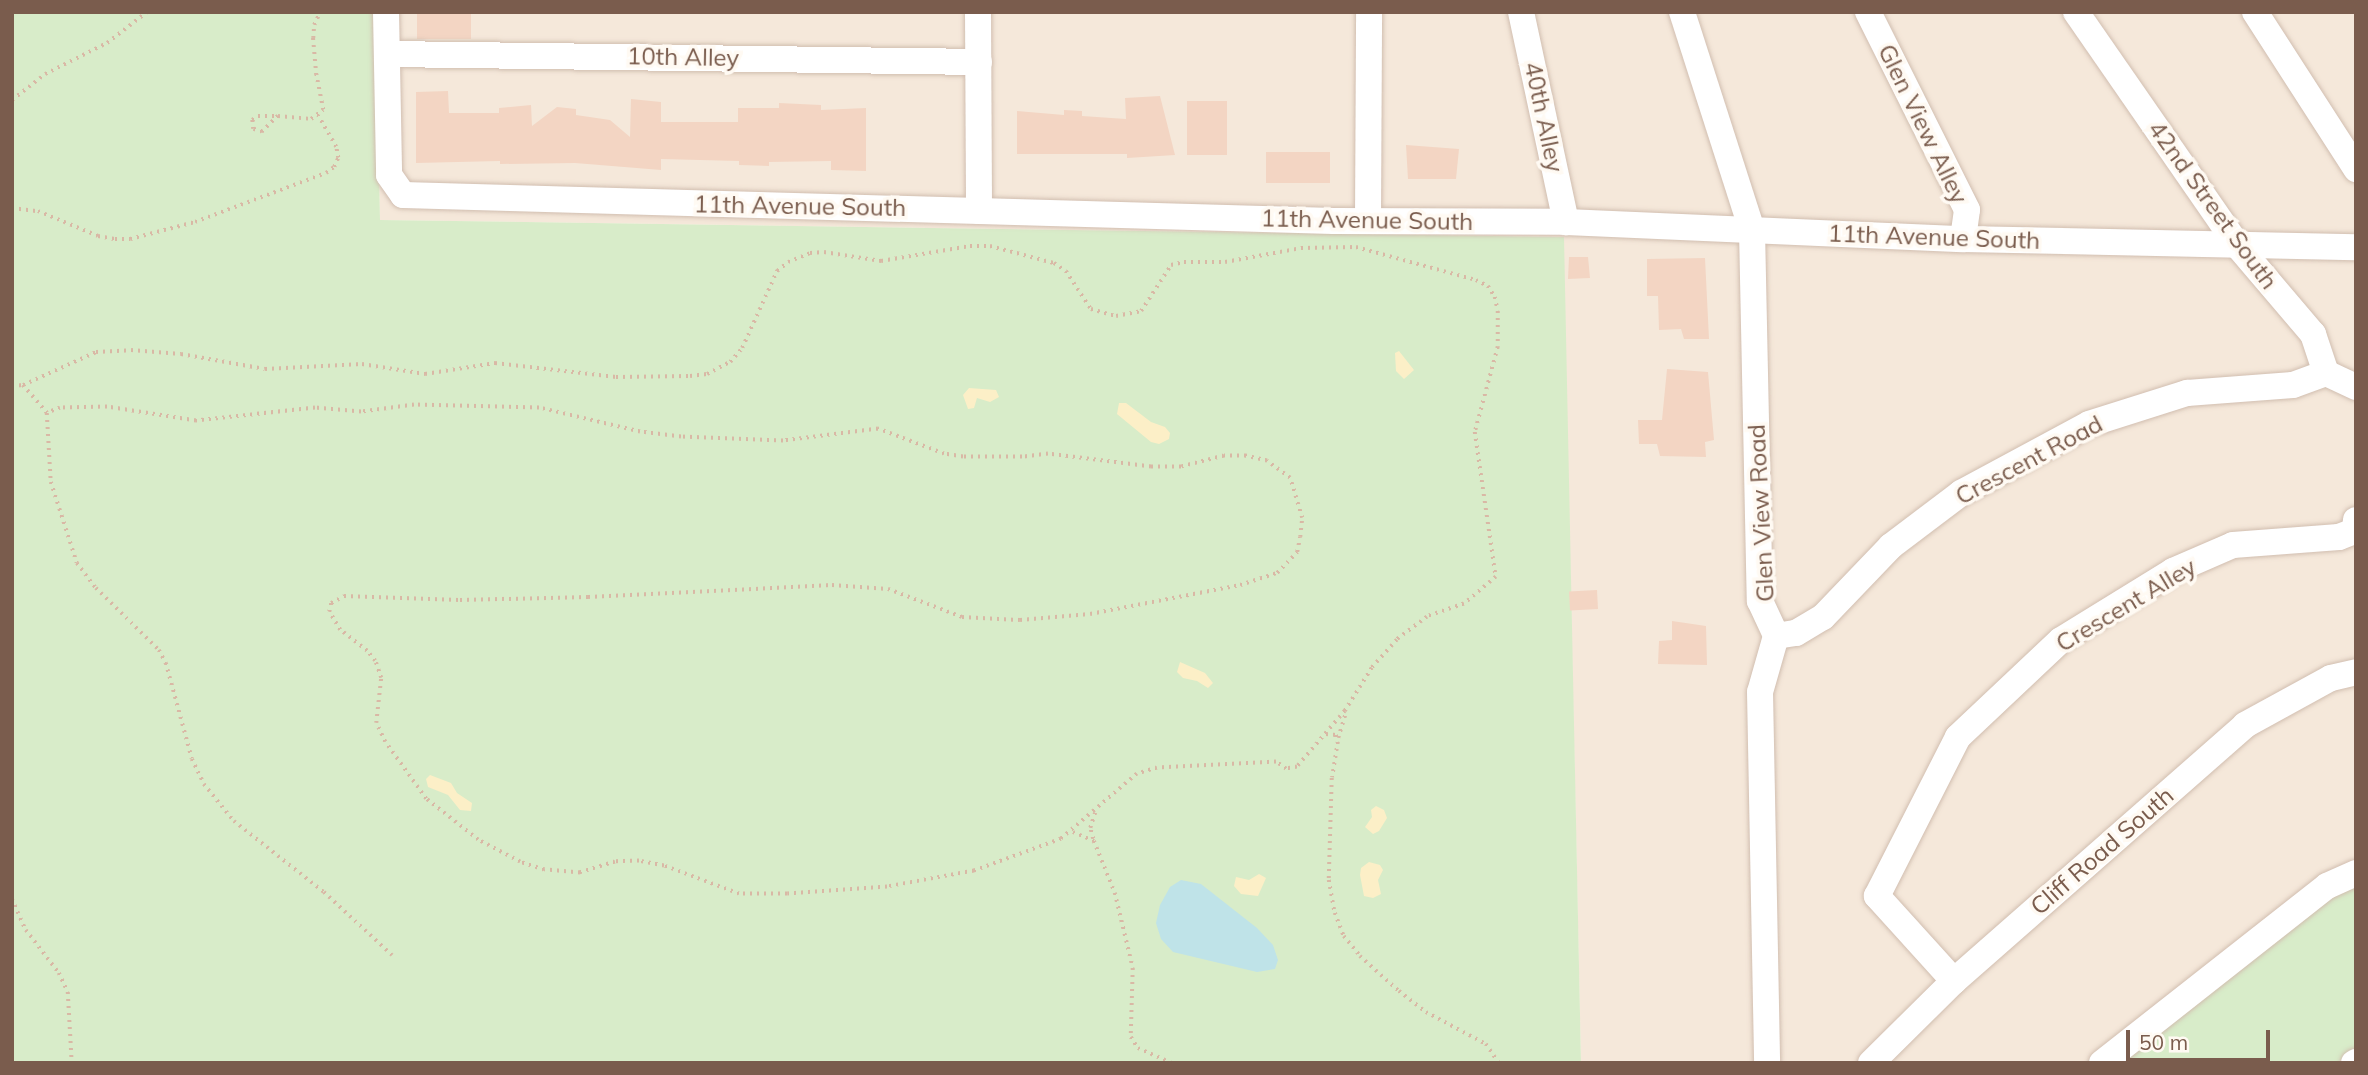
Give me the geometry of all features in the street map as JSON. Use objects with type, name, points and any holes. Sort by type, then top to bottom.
[{"type":"street","points":[[386,12],[387,54]]},
{"type":"street","points":[[978,12],[979,211]]},
{"type":"street","points":[[1368,12],[1368,220]]},
{"type":"street","name":"40th Alley","points":[[1521,12],[1566,222]]},
{"type":"street","name":"Glen View Road","points":[[1682,12],[1752,230],[1760,601],[1776,636],[1759,692],[1767,1063]]},
{"type":"street","name":"Glen View Alley","points":[[1868,12],[1967,210],[1963,239]]},
{"type":"street","name":"42nd Street South","points":[[2076,12],[2238,246],[2313,334],[2326,373]]},
{"type":"street","points":[[2255,12],[2356,169]]},
{"type":"street","name":"10th Alley","points":[[387,54],[979,62]]},
{"type":"street","name":"11th Avenue South","points":[[387,54],[389,175],[404,195],[979,211],[1566,222],[1963,239],[2356,247]]},
{"type":"street","points":[[2326,373],[2356,387]]},
{"type":"street","name":"Crescent Road","points":[[1776,636],[1796,633],[1823,617],[1891,546],[1961,493],[2089,424],[2187,393],[2293,385],[2326,373]]},
{"type":"street","name":"Crescent Alley","points":[[1954,981],[1877,896],[1958,737],[2062,640],[2173,571],[2233,545],[2339,537],[2355,531],[2356,520]]},
{"type":"street","name":"Cliff Road South","points":[[1871,1063],[1954,981],[2245,725],[2331,678],[2356,672]]},
{"type":"street","points":[[2102,1063],[2327,886],[2356,873]]},
{"type":"path","points":[[12,100],[45,74],[107,43],[147,12]]},
{"type":"path","points":[[278,116],[262,132],[253,129],[252,120],[258,116],[278,116],[311,119],[323,110],[316,75],[313,38],[314,25],[320,12]]},
{"type":"path","points":[[12,208],[38,211],[98,236],[115,239],[130,239],[195,222],[326,173],[334,167],[338,158],[335,147],[318,116]]},
{"type":"path","points":[[12,386],[23,385],[96,352],[131,350],[181,354],[265,369],[362,364],[425,374],[495,363],[617,377],[690,376],[707,374],[730,362],[742,348],[777,271],[788,262],[810,253],[824,252],[881,261],[971,246],[990,246],[1054,263],[1066,271],[1091,309],[1116,316],[1141,311],[1171,265],[1184,262],[1225,262],[1301,248],[1356,247],[1476,280],[1488,286],[1495,297],[1499,311],[1498,347],[1475,432],[1497,567],[1496,578],[1480,594],[1464,604],[1427,617],[1397,640],[1371,668],[1348,706],[1297,767],[1286,769],[1276,762],[1157,768],[1137,774],[1072,832],[1028,853],[928,881],[787,894],[739,894],[709,885],[684,872],[639,861],[615,862],[580,873],[564,874],[520,862],[478,840],[426,799],[385,742],[376,723],[382,678],[375,661],[367,651],[340,630],[329,612],[331,603],[337,598],[588,597],[832,585],[888,590],[962,617],[1054,618],[1240,585],[1278,573],[1297,552],[1302,518],[1290,478],[1267,461],[1246,456],[1224,456],[1181,467],[1048,454],[962,457],[944,454],[878,429],[783,441],[681,437],[640,432],[539,408],[414,405],[361,412],[315,408],[195,421],[107,407],[60,408],[47,413]]},
{"type":"path","points":[[23,385],[47,413],[51,482],[77,563],[84,574],[159,650],[166,663],[192,759],[221,806],[259,843],[324,892],[392,955]]},
{"type":"path","points":[[1348,706],[1338,739],[1332,778],[1329,880],[1335,913],[1344,936],[1360,956],[1399,992],[1426,1012],[1486,1044],[1499,1063]]},
{"type":"path","points":[[1326,734],[1336,735],[1338,739]]},
{"type":"path","points":[[1096,809],[1090,828],[1115,893],[1133,968],[1131,1037],[1138,1048],[1171,1063]]},
{"type":"path","points":[[1072,832],[1094,841]]},
{"type":"path","points":[[12,899],[26,930],[59,973],[68,992],[72,1063]]},
{"type":"shaded area","points":[[376,12],[2356,12],[2356,1063],[1581,1063],[1563,237],[380,220]]},
{"type":"green space","points":[[12,12],[376,12],[380,220],[1564,237],[1581,1063],[12,1063]]},
{"type":"green space","points":[[2356,881],[2356,1050],[2336,1063],[2120,1063],[2313,907]]},
{"type":"sand","points":[[1399,351],[1414,370],[1404,379],[1396,371],[1395,353]]},
{"type":"sand","points":[[969,388],[996,390],[999,397],[990,402],[977,398],[974,408],[968,409],[963,395]]},
{"type":"sand","points":[[1119,403],[1126,403],[1151,422],[1165,427],[1170,433],[1169,439],[1159,444],[1151,442],[1117,414]]},
{"type":"sand","points":[[1180,662],[1205,673],[1213,683],[1208,688],[1197,681],[1183,678],[1177,672]]},
{"type":"sand","points":[[430,775],[451,783],[457,793],[472,803],[471,811],[460,810],[448,795],[428,787],[426,779]]},
{"type":"sand","points":[[1376,806],[1384,810],[1387,818],[1379,831],[1373,834],[1365,827],[1372,817],[1371,810]]},
{"type":"sand","points":[[1369,862],[1380,865],[1383,870],[1378,880],[1381,894],[1373,898],[1364,896],[1360,875],[1361,868]]},
{"type":"sand","points":[[1259,874],[1266,878],[1258,896],[1241,894],[1234,886],[1236,877],[1249,880]]},
{"type":"water","points":[[1181,880],[1201,884],[1257,928],[1273,945],[1278,960],[1275,969],[1257,972],[1173,952],[1161,939],[1156,923],[1160,905],[1170,887]]},
{"type":"building","points":[[417,12],[471,12],[471,39],[417,39]]},
{"type":"building","points":[[448,91],[449,113],[499,113],[499,108],[531,105],[532,126],[557,107],[576,109],[576,115],[610,120],[630,137],[631,99],[661,102],[661,122],[738,122],[738,108],[779,108],[779,103],[821,105],[821,110],[866,108],[866,171],[831,170],[831,161],[769,162],[769,166],[739,165],[739,161],[661,159],[661,170],[575,163],[416,163],[416,92]]},
{"type":"building","points":[[1160,96],[1175,155],[1127,158],[1127,154],[1017,154],[1017,111],[1064,115],[1064,110],[1082,111],[1082,116],[1126,119],[1125,98]]},
{"type":"building","points":[[1187,101],[1227,101],[1227,155],[1187,155]]},
{"type":"building","points":[[1406,145],[1459,149],[1456,179],[1408,179]]},
{"type":"building","points":[[1266,152],[1330,152],[1330,183],[1266,183]]},
{"type":"building","points":[[1569,257],[1588,257],[1590,278],[1568,279]]},
{"type":"building","points":[[1705,258],[1709,339],[1684,339],[1681,329],[1659,330],[1658,296],[1647,296],[1647,259]]},
{"type":"building","points":[[1667,369],[1708,372],[1714,440],[1705,442],[1706,457],[1660,456],[1657,444],[1639,444],[1638,420],[1662,420]]},
{"type":"building","points":[[1597,590],[1598,609],[1570,610],[1569,591]]},
{"type":"building","points":[[1672,621],[1706,626],[1707,665],[1658,664],[1659,641],[1672,640]]}]
